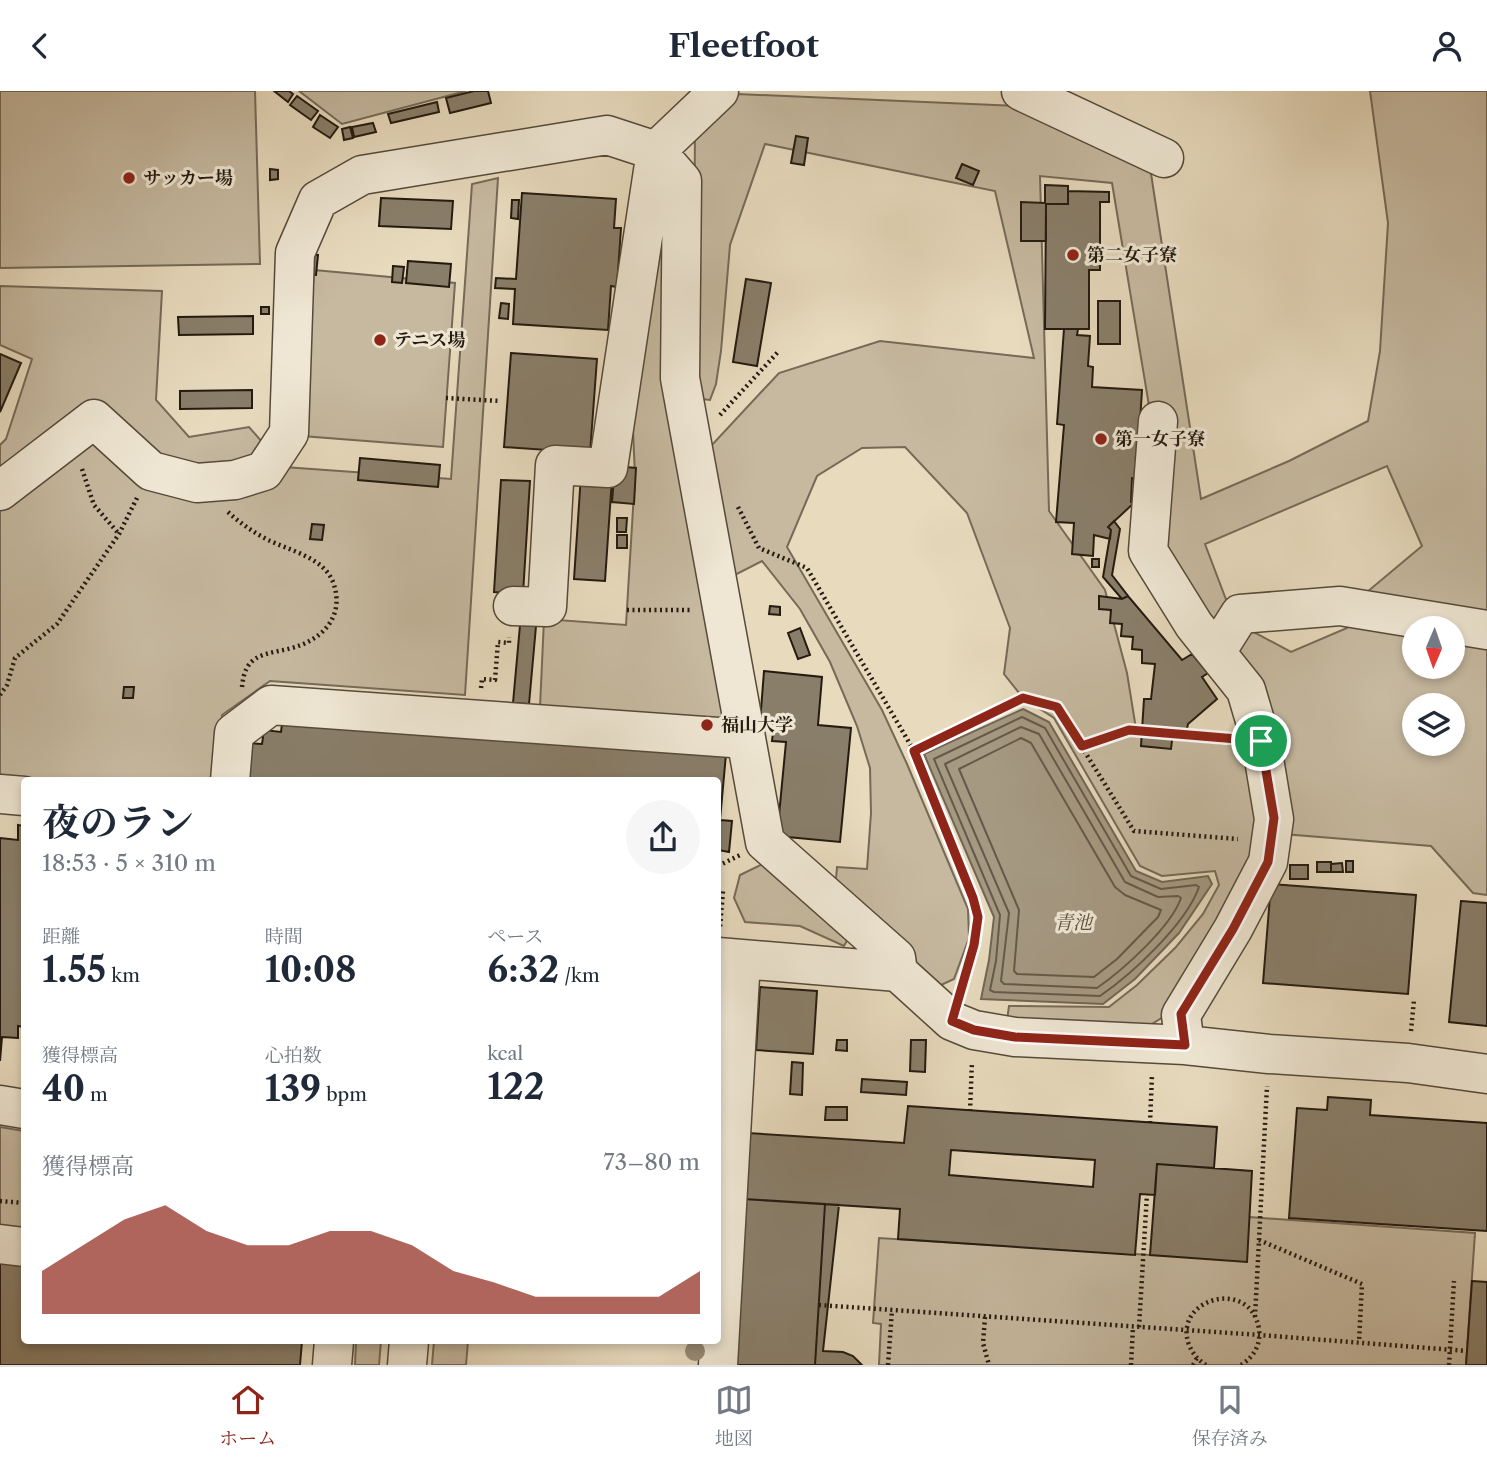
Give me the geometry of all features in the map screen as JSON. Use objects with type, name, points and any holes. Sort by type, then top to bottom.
[{"type":"lane","points":[[513,606],[547,607],[555,465],[608,468],[656,151],[719,91]]},
{"type":"lane","points":[[1021,91],[1164,158]]},
{"type":"lane","points":[[0,491],[94,419],[151,471],[197,483],[235,480],[264,471],[289,433],[295,253],[318,199],[362,175],[607,135],[656,151],[682,181],[680,378],[765,842],[897,958],[898,972]]},
{"type":"lane","points":[[1158,421],[1148,551],[1194,625],[1246,690],[1261,741],[1274,818],[1268,862],[1233,929],[1181,1014],[1169,1044]]},
{"type":"lane","points":[[1216,652],[1240,614],[1340,607],[1487,630]]},
{"type":"lane","points":[[230,777],[234,733],[271,705],[746,739]]},
{"type":"lane","points":[[0,794],[21,796]]},
{"type":"lane","points":[[721,1210],[726,952],[898,972],[963,1025],[1015,1037],[1169,1044],[1408,1063],[1487,1074]]},
{"type":"lane","points":[[0,1105],[21,1108]]},
{"type":"lane","points":[[0,1244],[21,1247]]},
{"type":"lane","points":[[332,1365],[334,1344]]},
{"type":"lane","points":[[407,1365],[409,1344]]},
{"type":"lane","points":[[718,1344],[718,1365]]},
{"type":"path","points":[[778,352],[711,425],[696,468],[738,507],[759,548],[807,568],[914,751],[973,898],[978,917],[963,1025],[970,1111]]},
{"type":"path","points":[[446,398],[500,401]]},
{"type":"path","points":[[79,430],[82,476],[93,505],[120,534]]},
{"type":"path","points":[[0,695],[8,685],[15,658],[57,624],[120,534],[151,471]]},
{"type":"path","points":[[197,483],[238,522],[266,539],[316,562],[332,580],[338,603],[329,627],[302,645]]},
{"type":"path","points":[[627,610],[697,610],[695,599]]},
{"type":"path","points":[[479,720],[482,680],[495,680],[499,642],[509,643],[513,606]]},
{"type":"path","points":[[914,751],[1023,698],[1057,707],[1134,831],[1219,837]]},
{"type":"path","points":[[1082,746],[1129,730],[1261,741]]},
{"type":"path","points":[[721,891],[726,952]]},
{"type":"path","points":[[1150,1123],[1169,1044]]},
{"type":"path","points":[[1241,1365],[1252,1356],[1258,1345],[1259,1335],[1255,1317],[1269,1054]]},
{"type":"path","points":[[1131,1365],[1147,1194]]},
{"type":"path","points":[[0,1201],[21,1203]]},
{"type":"path","points":[[1259,1240],[1362,1284],[1359,1342]]},
{"type":"path","points":[[1449,1365],[1454,1281]]},
{"type":"path","points":[[1206,1365],[1197,1358],[1188,1341],[1187,1330],[1198,1307],[1221,1298],[1233,1299],[1244,1304],[1255,1317]]},
{"type":"path","points":[[819,1305],[1467,1351]]},
{"type":"path","points":[[888,1365],[892,1310]]},
{"type":"path","points":[[985,1317],[983,1343],[989,1365]]},
{"type":"path","points":[[1192,1365],[1197,1358]]},
{"type":"shaded area","name":"サッカー場","points":[[0,91],[255,91],[260,264],[0,268]]},
{"type":"shaded area","points":[[299,91],[466,91],[342,124]]},
{"type":"shaded area","points":[[1370,91],[1487,91],[1487,895],[1473,893],[1431,846],[1283,834],[1230,657],[1252,631],[1291,652],[1347,628],[1361,597],[1422,546],[1387,466],[1205,544],[1230,610],[1211,638],[1156,549],[1167,514],[1112,183],[1040,176],[1049,511],[1105,590],[1127,673],[1137,735],[1255,747],[1264,850],[1168,1014],[1147,1027],[1007,1020],[1009,1006],[1109,1007],[1137,985],[1176,947],[1203,914],[1219,885],[1215,871],[1162,876],[1140,866],[1054,718],[1023,698],[1004,674],[1010,628],[967,513],[905,447],[862,448],[817,476],[787,547],[882,710],[968,909],[969,938],[954,979],[939,986],[835,890],[837,867],[867,869],[871,813],[870,768],[857,726],[830,662],[800,609],[762,561],[727,579],[710,447],[779,373],[880,341],[1034,358],[995,191],[765,144],[730,245],[716,384],[710,400],[693,398],[695,131],[737,94],[1019,106],[1150,167],[1201,499],[1289,461],[1368,421],[1380,351],[1388,223]]},
{"type":"shaded area","points":[[498,178],[465,695],[270,681],[222,715],[217,777],[21,777],[21,782],[0,786],[0,445],[6,439],[32,359],[0,345],[0,286],[162,291],[156,400],[189,437],[249,427],[284,467],[451,479],[472,184]]},
{"type":"shaded area","points":[[658,188],[728,721],[540,707],[544,619],[626,625],[635,476],[631,385]]},
{"type":"shaded area","name":"テニス場","points":[[314,270],[455,283],[443,447],[302,436]]},
{"type":"shaded area","points":[[765,863],[849,937],[844,946],[800,926],[745,922],[734,898],[740,875]]},
{"type":"shaded area","points":[[0,1127],[21,1130],[21,1231],[0,1229]]},
{"type":"shaded area","points":[[1249,1217],[1475,1233],[1466,1365],[879,1365],[881,1324],[873,1323],[879,1238],[1150,1255]]},
{"type":"shaded area","points":[[356,1344],[381,1344],[379,1365],[355,1365]]},
{"type":"shaded area","points":[[434,1344],[468,1344],[466,1365],[432,1365]]},
{"type":"water","name":"青池","points":[[1023,709],[1049,722],[1136,871],[1162,882],[1208,876],[1212,884],[1179,933],[1135,979],[1103,1004],[981,999],[994,917],[924,754]]},
{"type":"building","points":[[274,91],[289,91],[293,94],[288,102]]},
{"type":"building","points":[[474,91],[488,91],[491,103],[450,113],[446,98]]},
{"type":"building","points":[[297,96],[318,111],[311,120],[290,105]]},
{"type":"building","points":[[437,102],[439,112],[391,123],[388,114]]},
{"type":"building","points":[[320,115],[338,127],[330,138],[313,127]]},
{"type":"building","points":[[373,123],[376,132],[354,137],[352,127]]},
{"type":"building","points":[[350,127],[353,138],[344,140],[342,129]]},
{"type":"building","points":[[796,136],[808,138],[804,165],[791,163]]},
{"type":"building","points":[[962,164],[979,171],[973,185],[956,178]]},
{"type":"building","points":[[270,169],[278,170],[278,179],[270,180]]},
{"type":"building","points":[[1045,185],[1068,186],[1068,204],[1046,204],[1046,241],[1021,241],[1021,202],[1045,203]]},
{"type":"building","name":"第二女子寮","points":[[1068,191],[1109,192],[1109,202],[1100,202],[1100,270],[1089,270],[1089,329],[1045,329],[1046,204],[1068,204]]},
{"type":"building","points":[[522,193],[616,199],[614,228],[621,228],[617,287],[611,286],[608,330],[513,324],[515,289],[495,288],[496,278],[516,279]]},
{"type":"building","points":[[381,198],[453,201],[451,229],[379,226]]},
{"type":"building","points":[[512,200],[519,200],[518,219],[511,218]]},
{"type":"building","points":[[309,254],[318,255],[316,275],[307,274]]},
{"type":"building","points":[[408,261],[451,264],[449,287],[406,283]]},
{"type":"building","points":[[393,266],[404,267],[402,283],[392,282]]},
{"type":"building","points":[[746,279],[771,283],[757,366],[733,362]]},
{"type":"building","points":[[1098,301],[1120,301],[1120,344],[1098,344]]},
{"type":"building","points":[[501,303],[509,304],[508,319],[499,318]]},
{"type":"building","points":[[261,307],[269,307],[269,314],[261,314]]},
{"type":"building","points":[[253,316],[253,334],[179,335],[178,317]]},
{"type":"building","name":"第一女子寮","points":[[1064,329],[1078,329],[1077,335],[1090,336],[1088,366],[1093,367],[1092,387],[1142,390],[1138,454],[1142,479],[1132,478],[1131,502],[1135,502],[1108,527],[1111,530],[1110,539],[1094,535],[1093,556],[1072,554],[1074,523],[1056,522],[1064,425],[1057,424]]},
{"type":"building","points":[[511,353],[597,359],[590,453],[504,447]]},
{"type":"building","points":[[0,354],[21,363],[0,412]]},
{"type":"building","points":[[252,390],[252,408],[180,409],[180,391]]},
{"type":"building","points":[[360,458],[440,465],[438,487],[358,480]]},
{"type":"building","points":[[615,466],[636,468],[634,504],[612,502]]},
{"type":"building","points":[[581,475],[612,478],[605,581],[574,579]]},
{"type":"building","points":[[501,480],[530,481],[523,594],[494,592]]},
{"type":"building","points":[[617,518],[627,518],[626,532],[617,532]]},
{"type":"building","points":[[1114,521],[1120,529],[1112,575],[1128,596],[1122,599],[1103,577],[1111,530],[1108,527]]},
{"type":"building","points":[[312,524],[324,525],[322,540],[310,539]]},
{"type":"building","points":[[617,535],[627,535],[627,548],[617,548]]},
{"type":"building","points":[[1092,559],[1099,559],[1099,567],[1092,567]]},
{"type":"building","points":[[1099,596],[1122,599],[1128,596],[1182,660],[1192,654],[1208,673],[1202,677],[1217,699],[1188,724],[1186,733],[1173,732],[1171,749],[1141,746],[1144,699],[1151,699],[1155,664],[1142,663],[1142,650],[1132,649],[1133,637],[1121,636],[1122,624],[1110,623],[1111,610],[1099,609]]},
{"type":"building","points":[[522,603],[538,604],[529,704],[513,703]]},
{"type":"building","points":[[770,606],[780,607],[780,615],[769,614]]},
{"type":"building","points":[[800,628],[810,655],[798,659],[788,633]]},
{"type":"building","points":[[764,671],[822,677],[818,725],[851,728],[840,842],[777,836],[786,742],[772,741],[774,724],[760,723]]},
{"type":"building","points":[[124,687],[134,687],[133,698],[123,698]]},
{"type":"building","points":[[283,715],[726,754],[721,809],[721,777],[245,777],[248,743],[262,744],[264,730],[281,732]]},
{"type":"building","points":[[721,820],[732,821],[729,852],[721,851]]},
{"type":"building","points":[[18,825],[21,826],[21,1026],[18,1026],[18,1038],[2,1037],[0,1061],[0,838],[18,840]]},
{"type":"building","points":[[1346,861],[1353,861],[1353,872],[1346,872]]},
{"type":"building","points":[[1317,862],[1331,862],[1331,872],[1317,872]]},
{"type":"building","points":[[1342,863],[1343,872],[1331,872],[1331,864]]},
{"type":"building","points":[[1290,865],[1308,865],[1308,879],[1290,879]]},
{"type":"building","points":[[1271,884],[1416,895],[1408,994],[1263,983]]},
{"type":"building","points":[[1461,901],[1487,903],[1487,1026],[1449,1022]]},
{"type":"building","points":[[760,987],[817,991],[813,1054],[756,1050]]},
{"type":"building","points":[[837,1040],[847,1040],[847,1051],[836,1050]]},
{"type":"building","points":[[911,1040],[926,1040],[925,1072],[910,1071]]},
{"type":"building","points":[[792,1062],[803,1063],[802,1095],[790,1094]]},
{"type":"building","points":[[862,1079],[907,1082],[906,1095],[861,1092]]},
{"type":"building","points":[[1328,1097],[1371,1100],[1370,1115],[1487,1123],[1487,1231],[1289,1218],[1297,1108],[1327,1110]]},
{"type":"building","points":[[908,1106],[1217,1127],[1214,1168],[1157,1164],[1155,1195],[1140,1194],[1135,1255],[898,1239],[900,1209],[744,1199],[748,1133],[904,1143]],"holes":[[[951,1150],[1095,1160],[1093,1187],[949,1175]]]},
{"type":"building","points":[[826,1107],[847,1107],[847,1120],[825,1120]]},
{"type":"building","points":[[1157,1164],[1252,1171],[1247,1262],[1150,1255]]},
{"type":"building","points":[[744,1199],[825,1204],[815,1365],[734,1365]]},
{"type":"building","points":[[825,1204],[839,1205],[823,1351],[843,1352],[853,1356],[862,1365],[815,1365]]},
{"type":"building","points":[[0,1259],[21,1262],[21,1344],[302,1344],[300,1365],[0,1365]]},
{"type":"building","points":[[1472,1281],[1487,1282],[1487,1365],[1466,1365]]},
{"type":"place","name":"サッカー場","points":[[129,178]]},
{"type":"place","name":"第二女子寮","points":[[1073,255]]},
{"type":"place","name":"テニス場","points":[[380,340]]},
{"type":"place","name":"第一女子寮","points":[[1101,439]]},
{"type":"place","name":"福山大学","points":[[707,725]]},
{"type":"route","points":[[1023,698],[1057,707],[1082,746],[1129,730],[1261,741],[1274,818],[1268,862],[1233,929],[1181,1014],[1185,1045],[1015,1037],[974,1030],[952,1021],[974,945],[978,917],[947,830],[914,751],[1023,698]]}]
